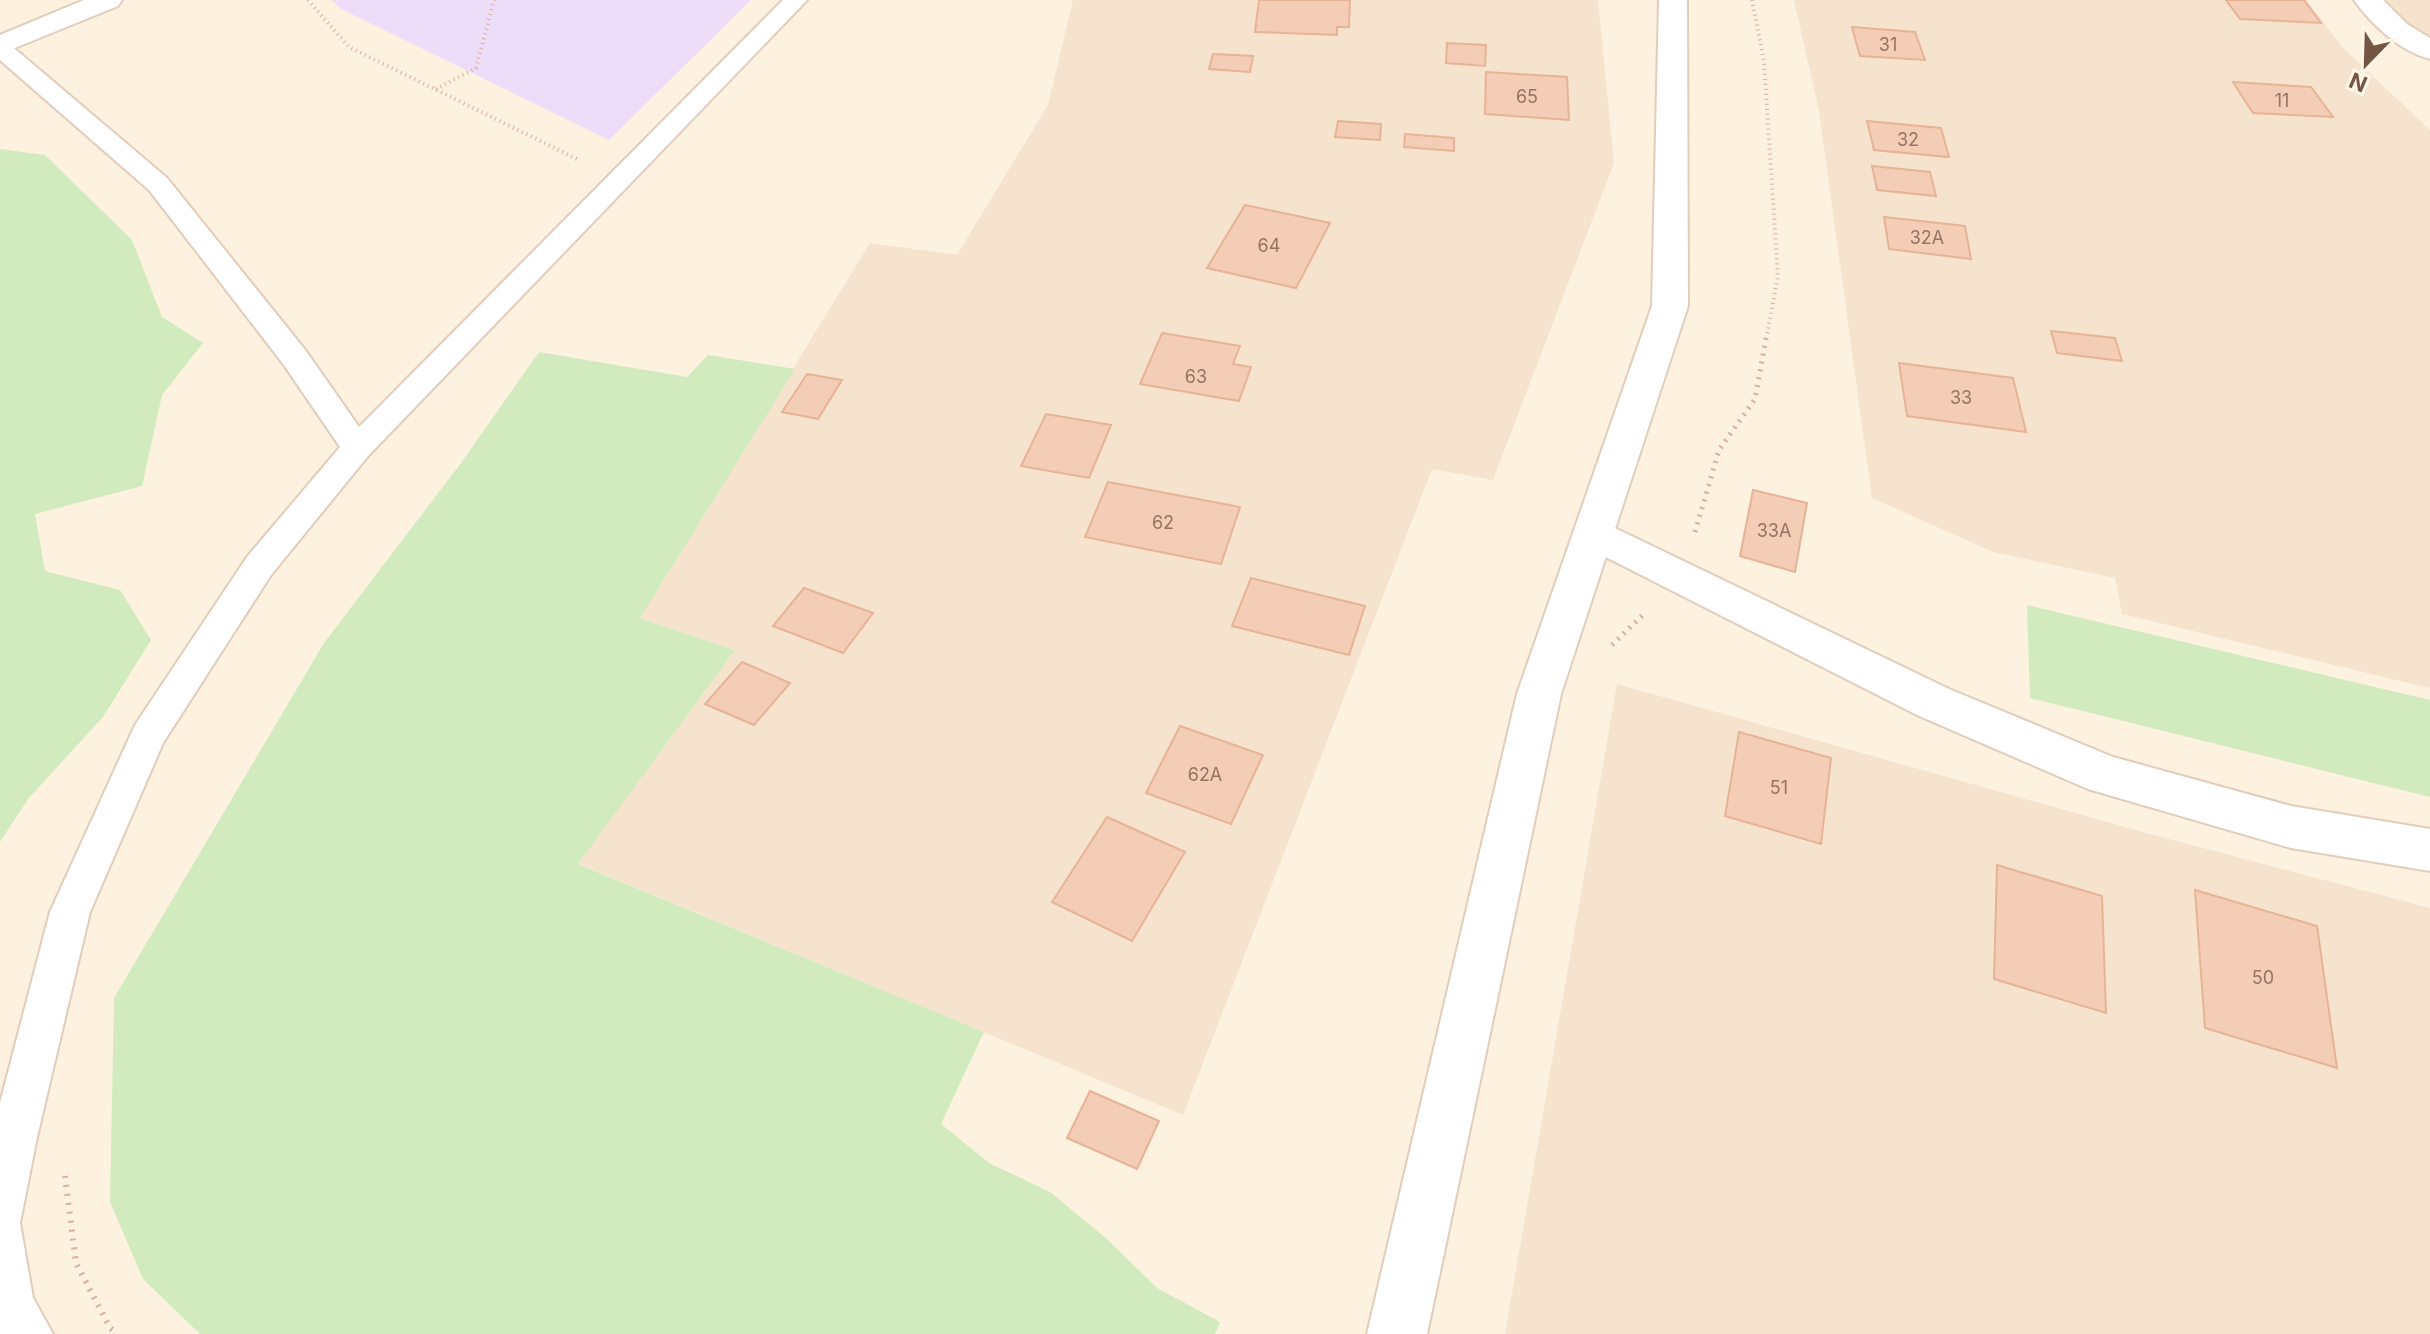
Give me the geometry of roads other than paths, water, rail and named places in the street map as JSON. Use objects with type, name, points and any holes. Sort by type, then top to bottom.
[{"type":"street","points":[[0,17],[44,0]]},
{"type":"street","points":[[0,46],[108,0]]},
{"type":"street","points":[[1397,1334],[1539,694],[1670,306],[1673,0]]},
{"type":"street","points":[[2368,0],[2397,30],[2430,50]]},
{"type":"street","points":[[1594,533],[1933,702],[2105,775],[2291,827],[2430,850]]},
{"type":"lane","points":[[0,1215],[14,1137],[70,912],[148,736],[259,566],[357,448],[796,0]]},
{"type":"lane","points":[[0,46],[158,184],[295,358],[357,448]]},
{"type":"lane","points":[[0,1231],[10,1306],[28,1334]]}]
